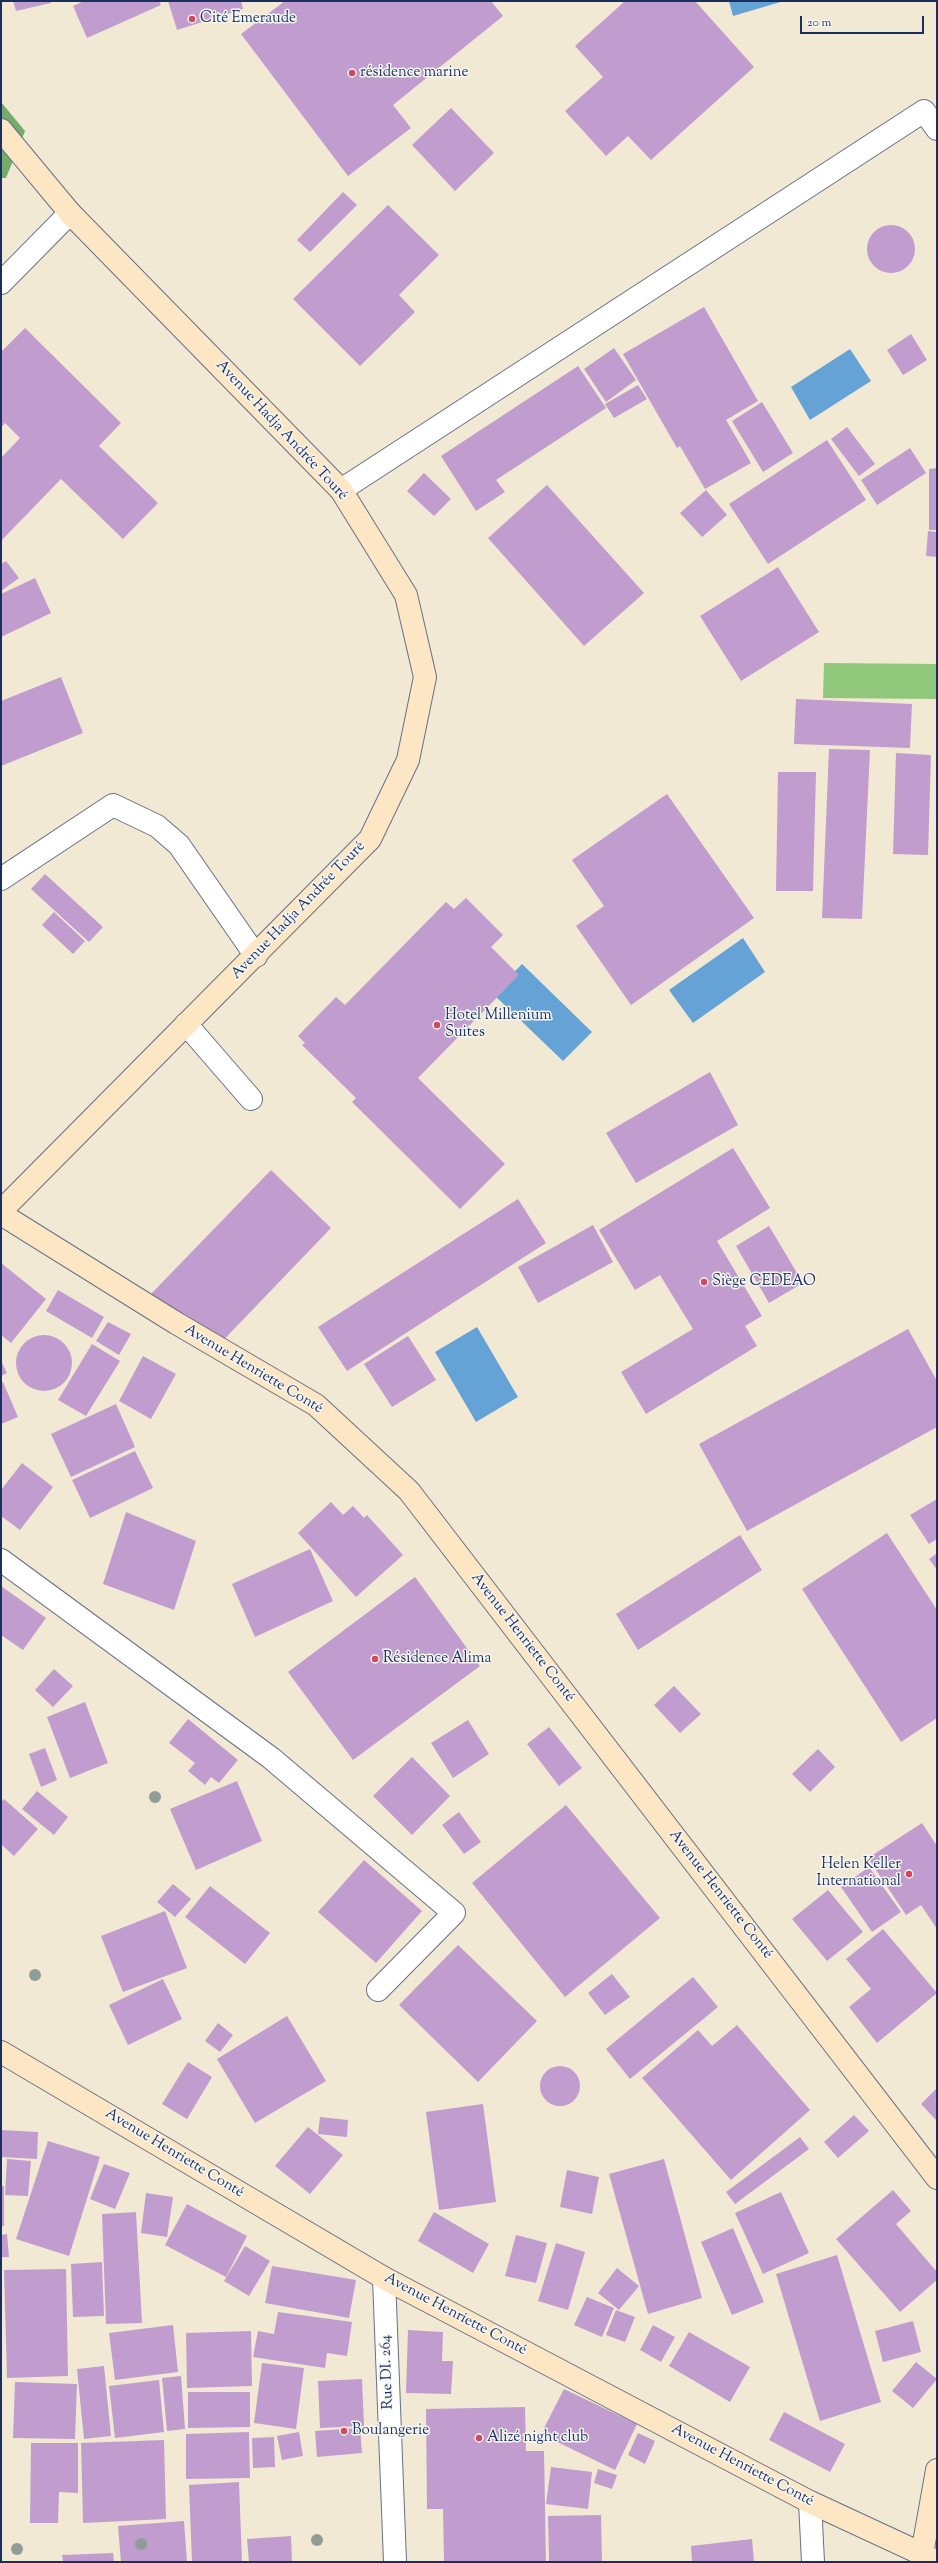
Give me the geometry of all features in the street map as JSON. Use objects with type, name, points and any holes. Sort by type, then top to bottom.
[{"type":"main road","name":"Avenue Hadja Andrée Touré","points":[[1,130],[70,213],[341,490],[406,595],[424,677],[408,760],[370,839],[256,956],[186,1024],[1,1212]]},
{"type":"main road","name":"Avenue Henriette Conté","points":[[1,1212],[176,1323],[316,1405],[410,1491],[937,2178]]},
{"type":"main road","name":"Avenue Henriette Conté","points":[[1,2052],[384,2278],[810,2502],[930,2558],[937,2470]]},
{"type":"street","points":[[341,490],[924,111],[937,129]]},
{"type":"street","points":[[1,282],[70,213]]},
{"type":"street","points":[[1,879],[113,805],[156,826],[179,845],[256,956]]},
{"type":"street","points":[[186,1024],[251,1099]]},
{"type":"street","points":[[1,1560],[270,1758],[454,1913],[378,1990]]},
{"type":"street","name":"Rue DI. 264","points":[[384,2278],[396,2562]]},
{"type":"street","points":[[810,2502],[813,2562]]},
{"type":"green space","points":[[1,102],[25,131],[6,178],[1,178]]},
{"type":"green space","points":[[824,663],[937,664],[937,699],[823,698]]},
{"type":"water","points":[[729,1],[784,1],[733,16]]},
{"type":"water","points":[[850,349],[871,381],[810,420],[791,387]]},
{"type":"water","points":[[743,938],[765,972],[693,1023],[669,990]]},
{"type":"water","points":[[522,964],[592,1032],[563,1061],[493,994]]},
{"type":"water","points":[[477,1327],[518,1397],[476,1422],[435,1352]]},
{"type":"building","points":[[13,1],[51,1],[51,3],[16,11]]},
{"type":"building","points":[[84,1],[159,1],[161,5],[87,38],[73,6]]},
{"type":"building","name":"Cité Emeraude","points":[[168,1],[241,1],[243,9],[177,30]]},
{"type":"building","name":"résidence marine","points":[[285,1],[491,1],[503,16],[393,105],[411,128],[348,176],[241,34]]},
{"type":"building","points":[[625,1],[695,1],[754,67],[651,160],[628,136],[606,156],[565,111],[603,77],[575,46]]},
{"type":"building","points":[[451,108],[494,153],[455,191],[412,145]]},
{"type":"building","points":[[343,192],[357,205],[310,252],[297,240]]},
{"type":"building","points":[[388,205],[439,255],[399,295],[415,312],[360,366],[293,299]]},
{"type":"building","points":[[891,225],[900,227],[908,232],[913,240],[915,249],[913,258],[908,266],[900,271],[891,273],[882,271],[874,266],[869,258],[867,249],[869,240],[874,232],[882,227]]},
{"type":"building","points":[[704,307],[758,401],[726,420],[751,463],[705,489],[680,446],[677,448],[623,354]]},
{"type":"building","points":[[25,328],[121,423],[99,446],[158,503],[123,539],[61,479],[1,541],[1,458],[20,438],[5,423],[1,428],[1,352]]},
{"type":"building","points":[[911,334],[927,360],[903,375],[887,350]]},
{"type":"building","points":[[614,348],[636,380],[606,402],[584,369]]},
{"type":"building","points":[[578,366],[606,408],[496,480],[505,492],[476,511],[441,456]]},
{"type":"building","points":[[638,385],[647,399],[614,418],[605,404]]},
{"type":"building","points":[[762,402],[793,453],[763,472],[732,421]]},
{"type":"building","points":[[847,427],[875,464],[859,476],[831,439]]},
{"type":"building","points":[[827,440],[866,500],[768,564],[729,504]]},
{"type":"building","points":[[910,448],[926,473],[877,505],[861,480]]},
{"type":"building","points":[[937,468],[937,530],[929,530],[929,469]]},
{"type":"building","points":[[424,473],[451,499],[434,516],[407,491]]},
{"type":"building","points":[[547,485],[644,593],[584,646],[488,538]]},
{"type":"building","points":[[706,490],[727,515],[702,537],[680,513]]},
{"type":"building","points":[[928,531],[937,532],[937,557],[926,556]]},
{"type":"building","points":[[6,561],[19,578],[1,591],[1,564]]},
{"type":"building","points":[[778,567],[819,632],[741,681],[700,616]]},
{"type":"building","points":[[35,578],[51,613],[1,637],[1,594]]},
{"type":"building","points":[[61,677],[83,733],[1,766],[1,701]]},
{"type":"building","points":[[796,699],[912,704],[910,748],[794,744]]},
{"type":"building","points":[[829,749],[870,750],[862,919],[822,918]]},
{"type":"building","points":[[896,753],[931,755],[928,855],[893,854]]},
{"type":"building","points":[[778,772],[816,772],[813,891],[776,891]]},
{"type":"building","points":[[667,794],[754,918],[631,1005],[576,926],[604,906],[572,860]]},
{"type":"building","points":[[45,874],[103,927],[89,942],[31,889]]},
{"type":"building","name":"Hotel Millenium Suites","points":[[466,898],[503,935],[491,947],[519,975],[418,1078],[505,1164],[460,1209],[352,1102],[356,1098],[302,1045],[305,1043],[298,1036],[336,997],[345,1005],[446,902],[454,909]]},
{"type":"building","points":[[54,912],[85,941],[73,954],[42,925]]},
{"type":"building","points":[[710,1072],[738,1125],[636,1183],[606,1133]]},
{"type":"building","name":"Siège CEDEAO","points":[[733,1148],[770,1208],[717,1241],[762,1316],[745,1326],[757,1346],[646,1414],[621,1372],[693,1329],[660,1275],[635,1290],[599,1230]]},
{"type":"building","points":[[271,1170],[331,1228],[211,1353],[150,1295]]},
{"type":"building","points":[[518,1199],[546,1243],[347,1371],[318,1327]]},
{"type":"building","points":[[593,1225],[613,1262],[538,1303],[518,1267]]},
{"type":"building","points":[[769,1226],[803,1283],[769,1303],[736,1246]]},
{"type":"building","points":[[1,1263],[46,1299],[11,1343],[1,1335]]},
{"type":"building","points":[[58,1290],[104,1317],[92,1338],[46,1311]]},
{"type":"building","points":[[108,1322],[131,1334],[119,1355],[96,1341]]},
{"type":"building","points":[[908,1329],[937,1381],[937,1427],[747,1531],[699,1444]]},
{"type":"building","points":[[44,1335],[59,1340],[67,1348],[72,1363],[67,1378],[59,1386],[44,1391],[29,1386],[21,1378],[16,1363],[21,1348],[29,1340]]},
{"type":"building","points":[[408,1336],[436,1380],[392,1407],[364,1364]]},
{"type":"building","points":[[92,1344],[120,1361],[86,1416],[58,1400]]},
{"type":"building","points":[[143,1356],[176,1374],[151,1419],[119,1401]]},
{"type":"building","points":[[1,1361],[7,1373],[1,1376]]},
{"type":"building","points":[[3,1382],[18,1417],[1,1424],[1,1383]]},
{"type":"building","points":[[116,1404],[135,1447],[71,1477],[51,1434]]},
{"type":"building","points":[[135,1451],[153,1488],[90,1518],[72,1480]]},
{"type":"building","points":[[22,1463],[53,1487],[20,1530],[1,1516],[1,1490]]},
{"type":"building","points":[[937,1499],[937,1539],[929,1544],[910,1515]]},
{"type":"building","points":[[331,1502],[343,1515],[353,1506],[364,1518],[367,1515],[403,1555],[356,1597],[298,1533]]},
{"type":"building","points":[[126,1512],[196,1541],[174,1610],[103,1584]]},
{"type":"building","points":[[887,1533],[937,1610],[937,1718],[901,1742],[802,1589]]},
{"type":"building","points":[[740,1535],[762,1570],[638,1650],[616,1614]]},
{"type":"building","points":[[310,1549],[333,1601],[255,1637],[232,1584]]},
{"type":"building","points":[[937,1553],[937,1570],[929,1559]]},
{"type":"building","points":[[415,1577],[480,1666],[353,1760],[288,1672]]},
{"type":"building","points":[[1,1586],[46,1618],[23,1650],[1,1635]]},
{"type":"building","points":[[54,1669],[73,1686],[53,1707],[35,1690]]},
{"type":"building","points":[[674,1686],[701,1714],[680,1733],[654,1705]]},
{"type":"building","points":[[85,1702],[108,1763],[70,1778],[47,1717]]},
{"type":"building","points":[[188,1719],[238,1760],[219,1783],[211,1777],[205,1785],[188,1771],[195,1763],[169,1743]]},
{"type":"building","points":[[468,1720],[489,1754],[453,1778],[431,1743]]},
{"type":"building","points":[[549,1727],[582,1768],[559,1786],[527,1744]]},
{"type":"building","points":[[45,1748],[57,1780],[41,1787],[29,1754]]},
{"type":"building","points":[[818,1749],[835,1767],[810,1792],[792,1774]]},
{"type":"building","points":[[412,1757],[450,1796],[412,1835],[373,1796]]},
{"type":"building","points":[[237,1781],[262,1841],[196,1870],[170,1809]]},
{"type":"building","points":[[37,1791],[68,1817],[54,1835],[22,1809]]},
{"type":"building","points":[[4,1799],[38,1829],[14,1856],[1,1844],[1,1802]]},
{"type":"building","points":[[566,1805],[660,1918],[565,1997],[472,1883]]},
{"type":"building","points":[[459,1812],[481,1842],[464,1854],[442,1825]]},
{"type":"building","points":[[922,1823],[937,1846],[937,1929],[921,1905],[906,1915],[868,1858]]},
{"type":"building","points":[[364,1860],[422,1911],[376,1963],[318,1912]]},
{"type":"building","points":[[869,1867],[901,1912],[872,1932],[841,1887]]},
{"type":"building","points":[[173,1884],[191,1899],[175,1917],[157,1902]]},
{"type":"building","points":[[210,1886],[270,1933],[245,1964],[185,1917]]},
{"type":"building","points":[[828,1890],[863,1932],[827,1961],[792,1919]]},
{"type":"building","points":[[165,1911],[187,1968],[123,1992],[101,1936]]},
{"type":"building","points":[[883,1929],[937,1993],[877,2043],[849,2007],[871,1989],[846,1959]]},
{"type":"building","points":[[458,1945],[537,2021],[478,2082],[399,2005]]},
{"type":"building","points":[[612,1974],[630,1997],[605,2015],[588,1993]]},
{"type":"building","points":[[693,1977],[718,2007],[630,2079],[606,2049]]},
{"type":"building","points":[[163,1979],[182,2019],[128,2045],[109,2005]]},
{"type":"building","points":[[287,2016],[326,2081],[255,2123],[217,2059]]},
{"type":"building","points":[[218,2023],[233,2035],[220,2052],[205,2041]]},
{"type":"building","points":[[737,2025],[810,2110],[731,2180],[642,2078],[698,2030],[712,2046]]},
{"type":"building","points":[[188,2062],[212,2077],[187,2119],[162,2104]]},
{"type":"building","points":[[560,2066],[568,2068],[574,2072],[578,2078],[580,2086],[578,2094],[574,2100],[568,2104],[560,2106],[552,2104],[546,2100],[542,2094],[540,2086],[542,2078],[546,2072],[552,2068]]},
{"type":"building","points":[[937,2088],[937,2121],[921,2104]]},
{"type":"building","points":[[483,2104],[496,2202],[439,2210],[426,2112]]},
{"type":"building","points":[[854,2115],[869,2131],[838,2158],[824,2142]]},
{"type":"building","points":[[320,2117],[348,2120],[347,2137],[318,2134]]},
{"type":"building","points":[[308,2127],[343,2155],[310,2194],[275,2166]]},
{"type":"building","points":[[1,2130],[38,2132],[37,2159],[1,2157]]},
{"type":"building","points":[[800,2137],[809,2149],[735,2204],[726,2192]]},
{"type":"building","points":[[48,2141],[100,2157],[69,2256],[16,2239]]},
{"type":"building","points":[[7,2159],[31,2161],[28,2196],[5,2195]]},
{"type":"building","points":[[664,2159],[702,2298],[648,2314],[609,2174]]},
{"type":"building","points":[[104,2164],[130,2173],[115,2209],[90,2199]]},
{"type":"building","points":[[567,2170],[599,2177],[592,2214],[560,2207]]},
{"type":"building","points":[[1,2186],[4,2186],[4,2226],[1,2226]]},
{"type":"building","points":[[893,2190],[911,2211],[896,2224],[937,2272],[937,2280],[900,2312],[836,2239]]},
{"type":"building","points":[[781,2192],[809,2253],[763,2274],[735,2213]]},
{"type":"building","points":[[146,2193],[173,2197],[167,2237],[141,2233]]},
{"type":"building","points":[[187,2204],[247,2236],[226,2277],[165,2245]]},
{"type":"building","points":[[136,2212],[142,2323],[106,2324],[102,2214]]},
{"type":"building","points":[[434,2212],[489,2244],[473,2273],[418,2241]]},
{"type":"building","points":[[733,2228],[764,2302],[732,2315],[701,2242]]},
{"type":"building","points":[[7,2234],[9,2257],[1,2257],[1,2235]]},
{"type":"building","points":[[516,2235],[547,2243],[536,2283],[505,2276]]},
{"type":"building","points":[[556,2243],[585,2252],[568,2310],[538,2301]]},
{"type":"building","points":[[245,2246],[270,2261],[249,2296],[224,2281]]},
{"type":"building","points":[[837,2255],[881,2402],[820,2421],[776,2274]]},
{"type":"building","points":[[102,2262],[104,2316],[73,2317],[71,2264]]},
{"type":"building","points":[[272,2266],[356,2280],[349,2318],[265,2303]]},
{"type":"building","points":[[617,2268],[639,2286],[619,2310],[598,2293]]},
{"type":"building","points":[[66,2269],[68,2376],[7,2378],[4,2270]]},
{"type":"building","points":[[587,2297],[614,2308],[602,2337],[574,2325]]},
{"type":"building","points":[[616,2310],[635,2317],[625,2342],[606,2335]]},
{"type":"building","points":[[278,2312],[352,2322],[347,2356],[327,2353],[325,2368],[253,2357],[258,2331],[274,2334]]},
{"type":"building","points":[[913,2321],[921,2352],[883,2362],[875,2331]]},
{"type":"building","points":[[173,2325],[178,2372],[115,2380],[109,2333]]},
{"type":"building","points":[[653,2325],[675,2337],[661,2362],[640,2350]]},
{"type":"building","points":[[408,2330],[443,2332],[442,2361],[453,2361],[451,2394],[406,2393]]},
{"type":"building","points":[[251,2331],[252,2386],[187,2388],[186,2333]]},
{"type":"building","points":[[689,2332],[750,2367],[730,2402],[669,2366]]},
{"type":"building","points":[[916,2362],[937,2379],[913,2408],[892,2391]]},
{"type":"building","points":[[262,2363],[304,2368],[296,2429],[254,2423]]},
{"type":"building","points":[[104,2366],[111,2436],[84,2439],[77,2369]]},
{"type":"building","points":[[181,2376],[185,2429],[167,2431],[162,2378]]},
{"type":"building","points":[[362,2379],[364,2426],[320,2428],[318,2381]]},
{"type":"building","points":[[159,2380],[164,2432],[115,2438],[109,2386]]},
{"type":"building","points":[[15,2382],[77,2384],[75,2439],[13,2438]]},
{"type":"building","points":[[564,2389],[637,2424],[615,2470],[541,2434]]},
{"type":"building","points":[[188,2392],[250,2392],[250,2427],[188,2428]]},
{"type":"building","points":[[525,2407],[526,2451],[544,2451],[546,2562],[444,2562],[443,2509],[427,2509],[426,2409]]},
{"type":"building","points":[[784,2412],[845,2444],[830,2472],[769,2440]]},
{"type":"building","points":[[360,2428],[362,2453],[317,2457],[315,2431]]},
{"type":"building","points":[[249,2432],[250,2478],[186,2479],[186,2434]]},
{"type":"building","points":[[299,2432],[303,2456],[282,2460],[277,2436]]},
{"type":"building","points":[[638,2433],[655,2441],[645,2464],[628,2455]]},
{"type":"building","points":[[274,2437],[275,2467],[253,2468],[252,2438]]},
{"type":"building","points":[[164,2440],[166,2519],[83,2523],[81,2443]]},
{"type":"building","points":[[31,2443],[78,2443],[78,2493],[59,2492],[58,2523],[30,2523]]},
{"type":"building","points":[[551,2467],[592,2472],[588,2509],[546,2504]]},
{"type":"building","points":[[598,2469],[617,2475],[612,2489],[594,2483]]},
{"type":"building","points":[[239,2482],[242,2562],[192,2562],[189,2485]]},
{"type":"building","points":[[601,2515],[602,2562],[549,2562],[548,2516]]},
{"type":"building","points":[[184,2521],[187,2562],[121,2562],[118,2526]]},
{"type":"building","points":[[291,2536],[292,2562],[249,2562],[247,2539]]},
{"type":"building","points":[[752,2539],[754,2562],[692,2562],[691,2546]]},
{"type":"building","points":[[113,2553],[114,2562],[63,2562],[62,2555]]},
{"type":"place","name":"Cité Emeraude","points":[[192,19]]},
{"type":"place","name":"résidence marine","points":[[352,73]]},
{"type":"place","name":"Hotel Millenium Suites","points":[[437,1025]]},
{"type":"place","name":"Siège CEDEAO","points":[[704,1282]]},
{"type":"place","name":"Résidence Alima","points":[[375,1659]]},
{"type":"place","name":"Helen Keller International","points":[[909,1874]]},
{"type":"place","name":"Boulangerie","points":[[344,2431]]},
{"type":"place","name":"Alizé night club","points":[[479,2438]]}]
